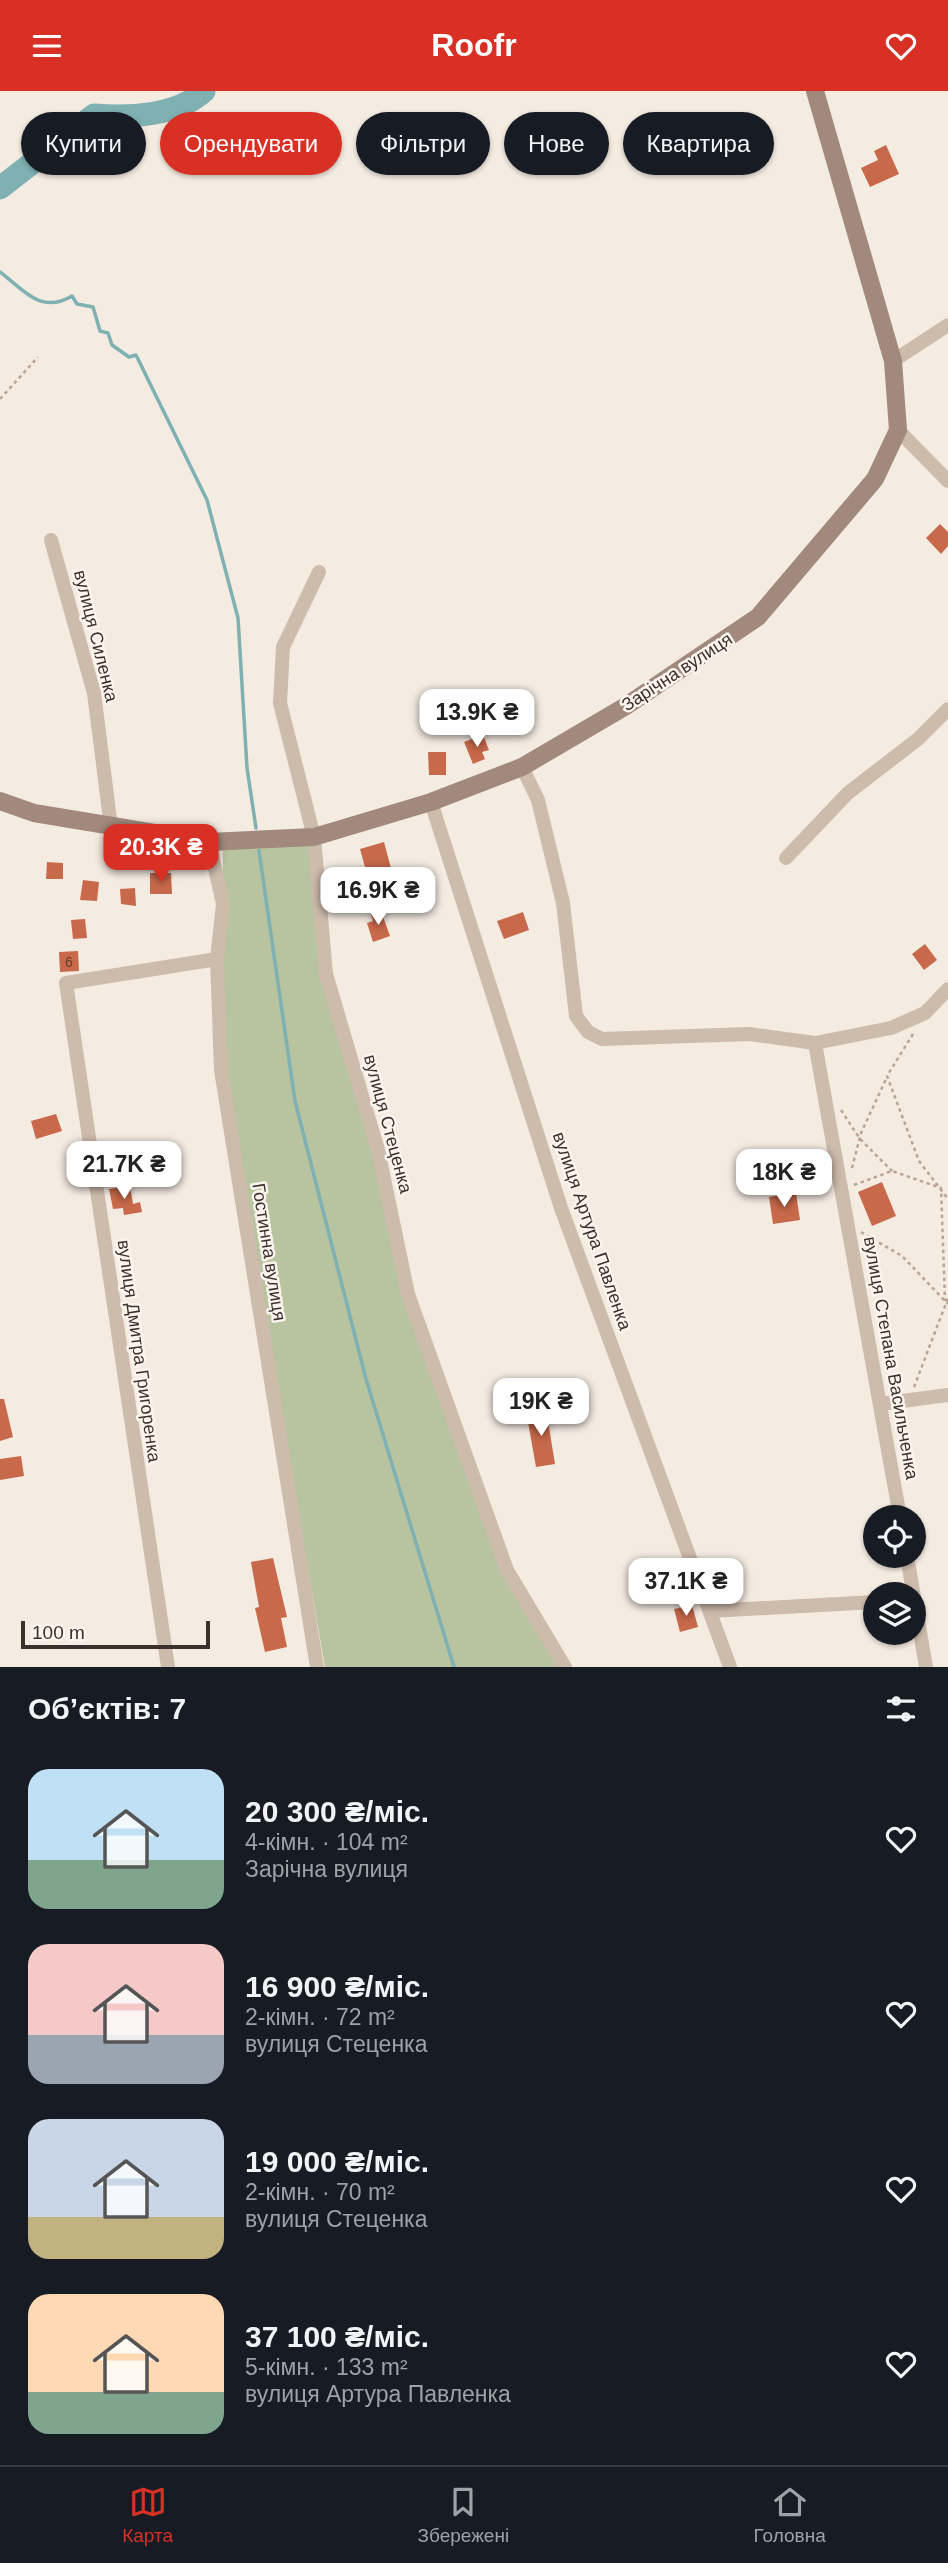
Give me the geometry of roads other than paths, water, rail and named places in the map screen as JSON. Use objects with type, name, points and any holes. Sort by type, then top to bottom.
[{"type":"street","name":"Зарічна вулиця","points":[[0,801],[34,813],[209,842],[314,837],[431,802],[522,767],[638,699],[758,617],[875,479],[898,430],[893,361],[815,91]]},
{"type":"street","points":[[893,361],[948,325]]},
{"type":"street","points":[[898,430],[948,481]]},
{"type":"street","name":"вулиця Силенка","points":[[51,540],[94,693],[111,827]]},
{"type":"street","name":"вулиця Стеценка","points":[[319,572],[283,647],[280,703],[314,837],[326,974],[378,1150],[408,1294],[507,1570],[565,1667]]},
{"type":"street","points":[[786,858],[848,793],[918,739],[948,709]]},
{"type":"street","points":[[522,767],[538,800],[562,903],[576,1016],[588,1032],[602,1039],[748,1034],[815,1043],[891,1028],[925,1013],[948,989]]},
{"type":"street","name":"вулиця Артура Павленка","points":[[431,802],[561,1208],[730,1667]]},
{"type":"street","name":"Зарічна вулиця","points":[[0,815],[34,813]]},
{"type":"street","name":"Гостинна вулиця","points":[[209,842],[223,904],[217,959],[221,1070],[317,1667]]},
{"type":"street","name":"вулиця Дмитра Григоренка","points":[[168,1667],[66,983],[217,959]]},
{"type":"street","name":"вулиця Степана Васильченка","points":[[815,1043],[898,1505]]},
{"type":"street","points":[[880,1404],[948,1395]]},
{"type":"street","points":[[711,1611],[863,1603]]},
{"type":"street","points":[[922,1645],[926,1667]]},
{"type":"waterway","points":[[0,188],[94,115],[137,115],[167,110],[180,106],[204,91]]},
{"type":"waterway","points":[[0,272],[24,292],[41,301],[50,303],[72,296],[77,304],[93,307],[100,331],[108,333],[112,345],[129,357],[136,355],[207,500],[238,618],[247,768],[256,828]]},
{"type":"waterway","points":[[259,851],[295,1101],[366,1379],[454,1667]]}]
